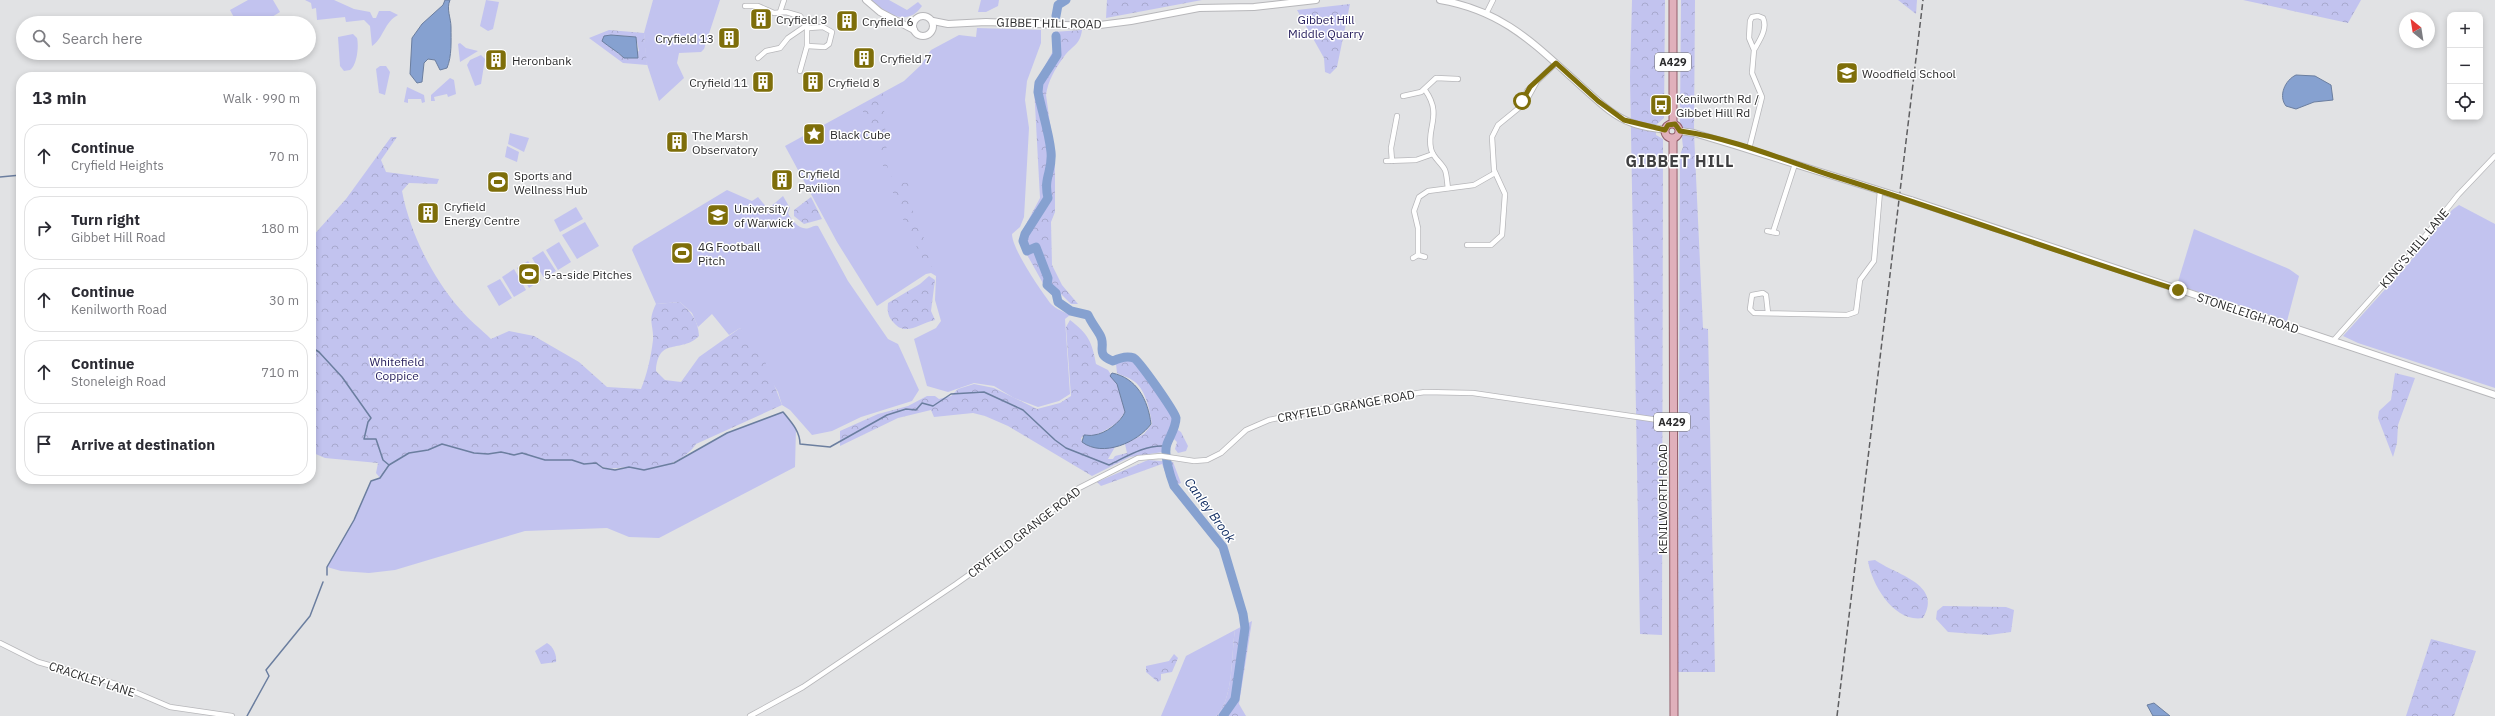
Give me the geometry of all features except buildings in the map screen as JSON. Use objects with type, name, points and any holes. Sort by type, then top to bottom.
[{"type":"main road","name":"A429","points":[[1673,0],[1673,123]]},
{"type":"main road","points":[[1673,123],[1678,126],[1680,131],[1677,136],[1672,139],[1668,136],[1665,130],[1668,125],[1673,123]]},
{"type":"main road","name":"KENILWORTH ROAD","points":[[1672,139],[1674,716]]},
{"type":"street","points":[[780,12],[784,0]]},
{"type":"street","points":[[866,0],[880,12],[914,30],[918,35],[926,36],[933,31],[933,21],[925,16],[899,22]]},
{"type":"street","name":"GIBBET HILL ROAD","points":[[933,21],[948,24],[986,22],[1092,26],[1125,22],[1199,8],[1254,7],[1316,0]]},
{"type":"street","points":[[1440,0],[1487,12],[1515,29],[1598,101],[1620,117],[1632,124],[1665,130]]},
{"type":"street","points":[[1487,12],[1493,0]]},
{"type":"street","points":[[745,6],[758,6],[774,13],[780,12],[800,16],[808,26],[808,46],[800,71]]},
{"type":"street","points":[[1749,149],[1762,96],[1752,73],[1754,50],[1749,40],[1750,21],[1752,17],[1758,16],[1763,18],[1764,26],[1760,42],[1754,50]]},
{"type":"street","points":[[914,30],[916,19]]},
{"type":"street","name":"GIBBET HILL ROAD","points":[[933,31],[948,24]]},
{"type":"street","points":[[758,58],[766,50],[780,48],[788,38],[808,26],[823,27],[832,32],[829,44],[825,47],[808,46]]},
{"type":"street","points":[[1467,245],[1491,245],[1502,235],[1505,194],[1495,173],[1492,142],[1494,131],[1503,120],[1519,109],[1528,99],[1536,83],[1556,63]]},
{"type":"street","points":[[1403,96],[1425,90],[1436,78],[1458,79]]},
{"type":"street","points":[[1425,90],[1430,98],[1434,114],[1431,145],[1433,154],[1445,169],[1448,188]]},
{"type":"street","points":[[1392,162],[1391,148],[1397,116]]},
{"type":"street","name":"STONELEIGH ROAD","points":[[1680,131],[1694,133],[1749,149],[1911,200],[2495,395]]},
{"type":"street","points":[[1386,161],[1392,162],[1422,159],[1433,154]]},
{"type":"street","name":"KING'S HILL LANE","points":[[2333,341],[2410,255],[2458,195],[2495,156]]},
{"type":"street","points":[[1767,230],[1775,233],[1795,164]]},
{"type":"street","points":[[1418,255],[1418,228],[1414,214],[1415,204],[1425,192],[1474,185],[1495,173]]},
{"type":"street","points":[[1768,313],[1766,295],[1763,293],[1752,295],[1750,306],[1752,312],[1768,313],[1847,315],[1856,312],[1860,280],[1874,261],[1880,191]]},
{"type":"street","points":[[1413,258],[1418,255],[1424,257]]},
{"type":"street","name":"CRYFIELD GRANGE ROAD","points":[[750,716],[803,687],[956,584],[1001,552],[1079,488],[1132,461],[1147,456],[1171,456],[1194,461],[1207,460],[1221,453],[1246,430],[1269,420],[1341,405],[1425,392],[1473,393],[1672,422]]},
{"type":"street","name":"CRACKLEY LANE","points":[[0,643],[38,662],[116,684],[170,707],[232,716]]},
{"type":"green space","points":[[248,0],[273,0],[280,12],[273,16],[233,16],[230,10]]},
{"type":"green space","points":[[305,0],[334,0],[354,9],[370,12],[373,18],[376,18],[379,11],[390,11],[398,15],[393,18],[376,43],[372,46],[370,26],[364,20],[346,22],[345,17],[317,20],[316,8],[312,9],[311,3]]},
{"type":"green space","points":[[486,0],[499,2],[493,29],[488,31],[480,26]]},
{"type":"green space","points":[[653,0],[720,0],[704,49],[701,52],[679,53],[677,63],[684,78],[659,101],[646,61],[644,33]]},
{"type":"green space","points":[[870,0],[889,0],[907,10],[918,2],[922,6],[916,13],[903,17],[896,16],[882,10]]},
{"type":"green space","points":[[981,0],[999,0],[998,6],[986,12],[978,12]]},
{"type":"green space","points":[[1107,0],[1202,0],[1106,18]]},
{"type":"green space","points":[[1632,0],[1665,0],[1664,118],[1656,125],[1656,135],[1663,139],[1662,635],[1640,634],[1630,77]]},
{"type":"green space","points":[[1681,0],[1695,0],[1694,133],[1703,328],[1708,329],[1715,672],[1678,672],[1680,155],[1683,147],[1680,121]]},
{"type":"green space","points":[[1898,0],[1917,0],[1916,14]]},
{"type":"green space","points":[[2243,0],[2361,0],[2348,23]]},
{"type":"green space","name":"Gibbet Hill Middle Quarry","points":[[1350,4],[1337,67],[1330,74],[1325,72],[1324,58],[1297,10]]},
{"type":"green space","points":[[977,28],[1041,30],[1041,43],[1027,81],[1025,100],[1029,128],[1024,217],[1020,227],[1012,234],[1013,241],[1022,259],[1046,298],[1055,307],[1070,315],[1065,319],[1070,394],[1059,401],[1038,407],[1014,398],[994,386],[974,383],[948,392],[927,386],[914,339],[936,328],[941,321],[935,300],[936,276],[931,273],[926,274],[877,306],[837,242],[785,146],[904,81],[921,65],[931,50],[959,35],[976,37]]},
{"type":"green space","points":[[609,30],[644,33],[647,65],[623,63],[589,38]],"holes":[[[617,35],[636,37],[639,51],[624,58],[602,41],[604,36]]]},
{"type":"green space","points":[[1082,30],[1077,43],[1060,62],[1050,80],[1046,95],[1055,159],[1055,212],[1051,222],[1052,265],[1062,285],[1078,304],[1071,304],[1053,286],[1045,287],[1020,242],[1022,232],[1040,198],[1034,86],[1053,51],[1053,32]]},
{"type":"green space","points":[[353,34],[358,41],[356,60],[350,70],[344,71],[340,66],[338,37]]},
{"type":"green space","points":[[460,43],[466,48],[478,51],[460,62],[458,44]]},
{"type":"green space","points":[[481,55],[485,59],[481,84],[475,86],[467,65],[470,60]]},
{"type":"green space","points":[[380,66],[386,66],[390,72],[385,95],[379,93],[376,69]]},
{"type":"green space","points":[[450,78],[454,80],[456,94],[448,97],[447,94],[434,97],[435,101],[431,101],[431,95]]},
{"type":"green space","points":[[407,87],[424,95],[425,102],[422,103],[421,99],[408,99],[408,103],[404,102]]},
{"type":"green space","points":[[883,93],[888,174],[899,182],[909,183],[907,197],[928,248],[932,268],[926,266],[902,217],[861,106]]},
{"type":"green space","points":[[510,133],[529,138],[524,152],[508,144]]},
{"type":"green space","name":"Whitefield Coppice","points":[[391,137],[397,137],[381,160],[386,172],[439,179],[437,184],[409,183],[402,191],[410,223],[416,238],[431,269],[440,283],[471,321],[491,339],[509,331],[534,336],[579,362],[607,387],[641,389],[647,371],[653,340],[651,319],[653,310],[656,304],[680,302],[693,317],[697,325],[699,336],[692,341],[666,349],[661,353],[656,371],[665,380],[681,382],[699,357],[740,328],[763,356],[782,405],[696,444],[680,459],[666,465],[644,470],[629,467],[608,468],[600,466],[596,463],[584,464],[572,460],[545,460],[522,453],[514,455],[501,452],[488,454],[474,453],[442,444],[428,450],[409,454],[389,465],[381,473],[380,478],[376,473],[378,463],[325,458],[316,454],[316,232],[346,199]]},
{"type":"green space","points":[[507,146],[519,152],[517,162],[505,157]]},
{"type":"green space","points":[[727,190],[752,201],[758,197],[768,209],[783,196],[790,208],[788,213],[796,224],[806,229],[818,226],[848,281],[888,339],[898,344],[919,390],[912,401],[861,417],[832,431],[812,435],[790,410],[782,405],[778,392],[740,328],[729,335],[712,314],[698,327],[692,313],[680,302],[656,304],[632,250],[634,246]]},
{"type":"green space","points":[[811,197],[822,219],[804,224],[794,216],[794,210]]},
{"type":"green space","points":[[2459,205],[2495,224],[2495,388],[2358,343],[2343,336],[2408,264],[2452,210]]},
{"type":"green space","points":[[576,207],[583,219],[560,232],[554,220]]},
{"type":"green space","points":[[585,222],[599,246],[577,259],[562,235]]},
{"type":"green space","points":[[2194,229],[2289,269],[2299,276],[2287,321],[2177,285]]},
{"type":"green space","points":[[559,242],[571,262],[558,270],[546,250]]},
{"type":"green space","points":[[543,251],[556,271],[544,278],[532,258]]},
{"type":"green space","name":"5-a-side Pitches","points":[[528,261],[541,280],[529,288],[517,268]]},
{"type":"green space","points":[[514,269],[526,290],[514,297],[502,277]]},
{"type":"green space","points":[[929,276],[935,280],[931,311],[935,320],[908,329],[899,327],[889,316],[888,303],[920,284]]},
{"type":"green space","points":[[500,279],[512,298],[499,306],[487,286]]},
{"type":"green space","points":[[1070,320],[1085,334],[1091,344],[1096,364],[1108,370],[1117,384],[1125,412],[1117,423],[1104,431],[1094,436],[1084,435],[1081,438],[1082,442],[1093,447],[1115,447],[1108,459],[1113,459],[1115,456],[1127,453],[1125,444],[1144,434],[1152,424],[1144,393],[1137,383],[1117,373],[1116,364],[1122,360],[1133,361],[1144,366],[1153,375],[1179,415],[1178,430],[1181,432],[1188,446],[1186,451],[1178,453],[1175,449],[1177,442],[1174,439],[1169,444],[1169,451],[1130,457],[1092,476],[1008,426],[985,416],[973,413],[934,417],[931,410],[898,418],[840,446],[840,431],[878,414],[908,406],[927,396],[935,396],[939,399],[951,396],[958,389],[974,384],[994,388],[1037,409],[1060,403],[1071,396],[1066,327]]},
{"type":"green space","points":[[2395,373],[2415,378],[2398,425],[2397,443],[2393,457],[2378,418],[2379,411],[2391,400]]},
{"type":"green space","points":[[783,412],[796,428],[795,467],[659,538],[629,537],[607,528],[525,531],[395,570],[369,573],[341,571],[327,567],[354,520],[371,481],[380,478],[381,473],[389,465],[409,453],[428,450],[442,444],[474,453],[488,454],[501,452],[514,455],[522,453],[545,460],[572,460],[584,464],[596,463],[603,468],[615,470],[629,467],[644,470],[674,463],[727,433]]},
{"type":"green space","points":[[1148,460],[1173,462],[1181,483],[1174,486],[1169,482],[1162,464],[1101,486],[1097,482]]},
{"type":"green space","points":[[1875,560],[1922,588],[1927,597],[1928,606],[1923,618],[1913,618],[1903,615],[1886,601],[1870,571],[1868,561]]},
{"type":"green space","points":[[1943,606],[2006,607],[2014,610],[2011,632],[1989,635],[1948,632],[1936,619],[1937,611]]},
{"type":"green space","points":[[1252,621],[1239,704],[1246,716],[1216,716],[1222,709],[1229,688],[1235,630]]},
{"type":"green space","points":[[1235,630],[1229,688],[1222,709],[1216,716],[1161,716],[1186,656]]},
{"type":"green space","points":[[2431,639],[2476,651],[2454,716],[2406,716]]},
{"type":"green space","points":[[547,643],[554,651],[556,662],[541,664],[535,651]]},
{"type":"green space","points":[[1174,654],[1178,658],[1172,672],[1161,674],[1161,680],[1158,682],[1146,672],[1146,666],[1169,661]]},
{"type":"shaded area","points":[[445,0],[450,0],[448,7],[451,24],[449,63],[447,68],[440,70],[435,60],[428,59],[424,63],[422,82],[417,83],[410,74],[412,38],[422,24],[443,5]]},
{"type":"shaded area","points":[[611,35],[636,37],[638,58],[624,58],[602,41],[604,36]]},
{"type":"shaded area","points":[[2296,75],[2315,76],[2331,85],[2333,100],[2314,102],[2296,109],[2286,106],[2283,98],[2284,89],[2292,77]]},
{"type":"shaded area","points":[[1112,373],[1128,380],[1140,391],[1147,407],[1151,424],[1138,437],[1120,446],[1110,448],[1090,447],[1082,442],[1084,435],[1098,434],[1108,430],[1120,420],[1125,412],[1117,384],[1110,376]]},
{"type":"shaded area","points":[[2154,703],[2170,716],[2153,716],[2147,705]]},
{"type":"waterway","name":"Canley Brook","points":[[1056,16],[1058,5],[1066,0]]},
{"type":"waterway","name":"Canley Brook","points":[[1056,36],[1057,55],[1039,83],[1038,92],[1051,152],[1051,164],[1047,179],[1048,198],[1025,234],[1023,241],[1027,251],[1036,247],[1048,278],[1047,285],[1056,293],[1058,302],[1071,311],[1088,315],[1102,339],[1102,353],[1104,356],[1113,361],[1125,357],[1134,358],[1156,386],[1170,406],[1176,418],[1166,449],[1172,481],[1174,486],[1223,547],[1243,614],[1245,628],[1235,699],[1223,716]]},
{"type":"waterway","points":[[0,177],[16,175]]},
{"type":"waterway","points":[[316,350],[342,377],[371,418],[368,422],[364,439],[376,439],[383,460],[389,465],[409,453],[428,450],[442,444],[474,453],[488,454],[501,452],[514,455],[522,453],[545,460],[572,460],[584,464],[596,463],[603,468],[615,470],[629,467],[644,470],[674,463],[727,433],[783,412],[797,431],[800,444],[830,447],[887,415],[906,409],[916,410],[922,403],[933,406],[951,394],[984,392],[1023,410],[1055,440],[1066,448],[1109,465],[1149,447],[1164,446],[1166,449]]},
{"type":"waterway","points":[[327,575],[327,567],[354,520],[371,481],[380,478],[389,465]]},
{"type":"waterway","points":[[247,716],[269,676],[266,670],[310,616],[323,582]]},
{"type":"railway","points":[[1837,716],[1923,0]]},
{"type":"place","name":"Cryfield 3","points":[[761,19]]},
{"type":"place","name":"Cryfield 6","points":[[847,21]]},
{"type":"place","name":"Cryfield 13","points":[[729,38]]},
{"type":"place","name":"Cryfield 7","points":[[864,58]]},
{"type":"place","name":"Heronbank","points":[[496,60]]},
{"type":"place","name":"Woodfield School","points":[[1847,73]]},
{"type":"place","name":"Cryfield 11","points":[[763,82]]},
{"type":"place","name":"Cryfield 8","points":[[813,82]]},
{"type":"place","name":"Kenilworth Rd / Gibbet Hill Rd","points":[[1661,105]]},
{"type":"place","name":"Black Cube","points":[[814,134]]},
{"type":"place","name":"The Marsh Observatory","points":[[677,142]]},
{"type":"place","name":"Cryfield Pavilion","points":[[782,180]]},
{"type":"place","name":"Sports and Wellness Hub","points":[[498,182]]},
{"type":"place","name":"Cryfield Energy Centre","points":[[428,213]]},
{"type":"place","name":"University of Warwick","points":[[718,215]]},
{"type":"place","name":"4G Football Pitch","points":[[682,253]]},
{"type":"place","name":"5-a-side Pitches","points":[[529,274]]},
{"type":"district","name":"GIBBET HILL","points":[[1680,161]]},
{"type":"route","points":[[1522,101],[1530,87],[1544,76],[1556,63],[1607,109],[1632,124],[1665,130],[1668,125],[1673,123],[1678,126],[1680,131],[1715,139],[1891,194],[2178,290]]}]
